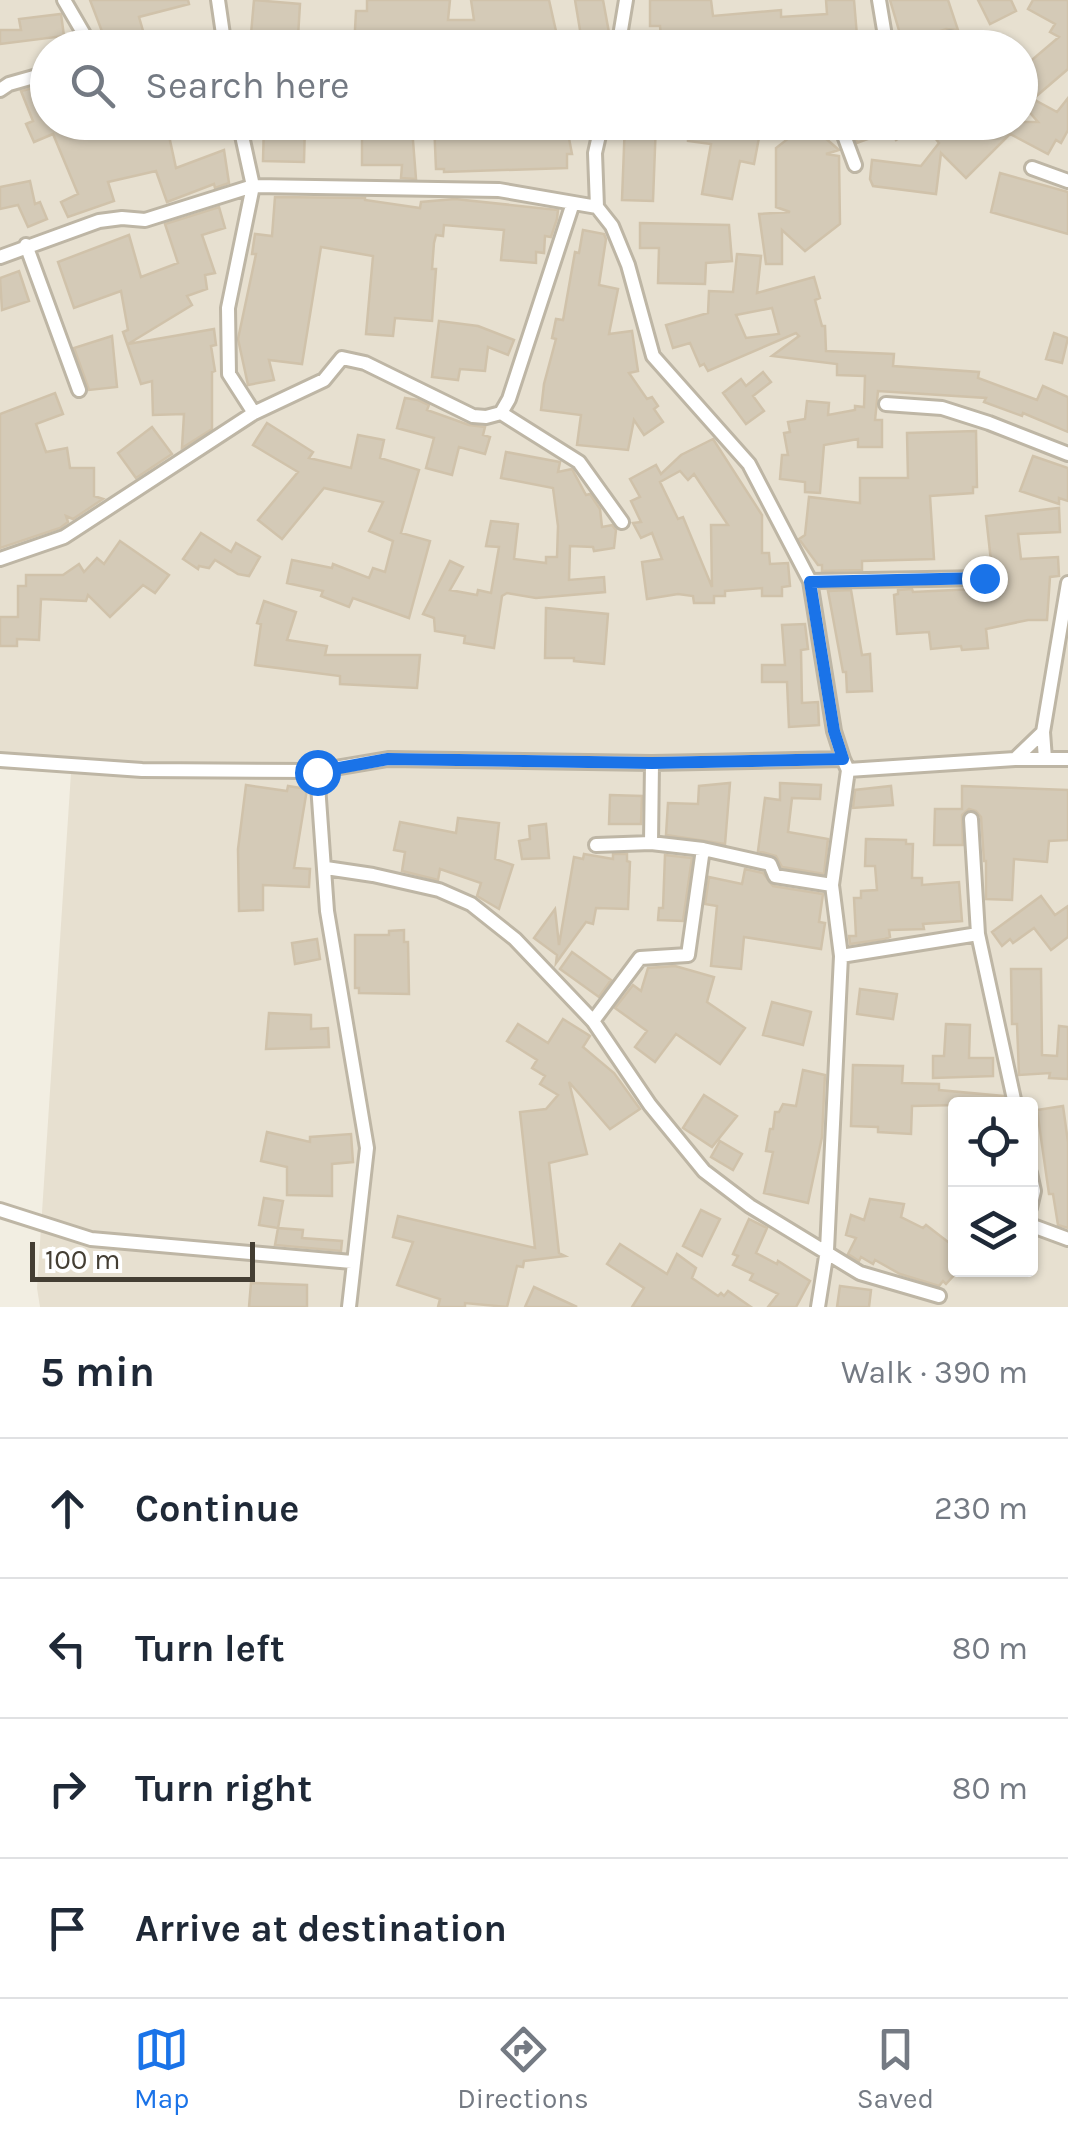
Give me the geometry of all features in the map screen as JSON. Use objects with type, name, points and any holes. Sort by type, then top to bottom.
[{"type":"street","points":[[64,0],[82,30]]},
{"type":"street","points":[[218,0],[222,30]]},
{"type":"street","points":[[621,30],[626,0]]},
{"type":"street","points":[[878,0],[884,30]]},
{"type":"street","points":[[0,90],[30,78]]},
{"type":"street","points":[[243,140],[253,186],[228,308],[229,374],[254,413]]},
{"type":"street","points":[[598,140],[597,207],[612,226],[628,265],[653,356],[749,464],[810,582],[834,731],[845,765],[832,885],[841,956],[827,1250],[818,1307]]},
{"type":"street","points":[[845,140],[855,165]]},
{"type":"street","points":[[1032,168],[1068,181]]},
{"type":"street","points":[[0,257],[98,221],[145,220],[253,186],[499,190],[597,207]]},
{"type":"street","points":[[0,558],[64,537],[254,413],[324,380],[342,358],[365,363],[474,416],[501,413],[509,399],[573,203]]},
{"type":"street","points":[[26,246],[79,390]]},
{"type":"street","points":[[886,404],[942,408],[1068,454]]},
{"type":"street","points":[[501,413],[579,462],[622,522]]},
{"type":"street","points":[[810,582],[984,578]]},
{"type":"street","points":[[1045,759],[1043,732],[1068,582]]},
{"type":"street","points":[[1015,759],[1043,732]]},
{"type":"street","points":[[0,760],[142,770],[317,772],[388,759],[845,765],[1068,759]]},
{"type":"street","points":[[651,843],[652,763]]},
{"type":"street","points":[[317,772],[327,911],[367,1148],[349,1307]]},
{"type":"street","points":[[972,819],[978,934],[1014,1097]]},
{"type":"street","points":[[596,845],[651,843],[702,848],[770,864],[775,876],[832,885]]},
{"type":"street","points":[[593,1021],[640,958],[688,955],[702,848]]},
{"type":"street","points":[[326,868],[373,874],[439,890],[471,904],[515,939],[593,1021],[650,1106],[704,1171],[750,1206],[860,1273],[939,1296]]},
{"type":"street","points":[[841,956],[978,934]]},
{"type":"street","points":[[0,1210],[90,1239],[352,1262]]},
{"type":"street","points":[[1038,1228],[1068,1239]]},
{"type":"shaded area","points":[[0,0],[1068,0],[1068,1307],[40,1307],[37,1288],[71,773],[0,769]]},
{"type":"building","points":[[90,0],[188,0],[189,4],[139,17],[143,30],[101,30]]},
{"type":"building","points":[[254,0],[300,4],[298,30],[251,30]]},
{"type":"building","points":[[367,0],[450,0],[448,20],[474,20],[471,0],[549,0],[556,30],[355,30],[356,11],[367,11]]},
{"type":"building","points":[[575,0],[603,0],[609,30],[580,30]]},
{"type":"building","points":[[650,0],[711,0],[713,16],[781,10],[781,17],[827,14],[826,0],[854,0],[856,30],[660,30],[660,26],[650,26]]},
{"type":"building","points":[[890,0],[948,0],[958,30],[946,29],[899,30]]},
{"type":"building","points":[[978,0],[1011,0],[1016,11],[990,24]]},
{"type":"building","points":[[1033,0],[1068,0],[1068,69],[1038,95],[1038,55],[1059,37],[1050,32],[1055,24],[1028,9]]},
{"type":"building","points":[[61,14],[63,30],[30,30],[30,40],[0,44],[0,30],[21,30],[19,19]]},
{"type":"building","points":[[30,89],[30,114],[21,91]]},
{"type":"building","points":[[1068,98],[1068,130],[1048,154],[1021,140],[1038,140],[1038,102],[1057,112]]},
{"type":"building","points":[[56,140],[170,140],[176,168],[224,150],[229,183],[215,188],[214,184],[167,202],[156,171],[108,182],[114,201],[68,217],[61,202],[78,194]]},
{"type":"building","points":[[264,140],[305,140],[304,162],[263,161]]},
{"type":"building","points":[[362,140],[413,140],[416,179],[401,178],[402,165],[362,165]]},
{"type":"building","points":[[435,140],[569,140],[572,154],[567,154],[567,168],[444,172],[436,169]]},
{"type":"building","points":[[624,140],[655,140],[653,201],[622,200]]},
{"type":"building","points":[[759,140],[754,164],[740,161],[732,199],[702,194],[711,144],[688,141]]},
{"type":"building","points":[[786,140],[828,140],[839,150],[826,154],[839,156],[840,224],[805,251],[782,230],[782,264],[766,264],[759,214],[790,212],[776,207],[776,148]]},
{"type":"building","points":[[937,140],[1004,140],[966,178],[941,153],[936,194],[873,186],[872,160],[921,166],[939,143]]},
{"type":"building","points":[[1000,173],[1068,192],[1068,234],[991,212]]},
{"type":"building","points":[[30,181],[35,204],[40,202],[47,219],[28,227],[18,205],[0,209],[0,187]]},
{"type":"building","points":[[275,197],[365,198],[420,208],[421,202],[455,199],[558,210],[551,237],[545,236],[544,253],[536,252],[536,263],[501,260],[504,230],[444,225],[443,236],[436,235],[434,243],[432,321],[395,318],[393,336],[366,334],[373,256],[321,247],[302,364],[269,360],[274,380],[248,385],[238,339],[256,254],[252,254],[255,234],[272,236]]},
{"type":"building","points":[[219,207],[225,228],[202,235],[215,273],[205,275],[207,289],[187,296],[192,305],[128,344],[214,329],[212,429],[182,448],[184,414],[153,415],[152,381],[141,384],[123,332],[128,330],[121,291],[74,308],[58,262],[129,235],[141,277],[178,263],[165,224]]},
{"type":"building","points":[[640,223],[729,225],[732,261],[706,263],[705,284],[658,283],[659,248],[640,248]]},
{"type":"building","points":[[583,230],[604,234],[599,285],[618,289],[609,334],[632,331],[638,371],[629,373],[647,399],[652,397],[658,406],[654,409],[663,422],[644,435],[634,420],[628,450],[577,445],[581,415],[541,410],[556,339],[552,338],[556,319],[563,320],[575,252],[579,253]]},
{"type":"building","points":[[737,254],[761,256],[757,293],[814,277],[820,298],[815,300],[825,326],[826,351],[894,354],[893,366],[979,372],[978,378],[1037,400],[1043,386],[1068,397],[1068,432],[984,402],[986,398],[878,391],[875,420],[882,420],[882,447],[858,447],[858,439],[824,445],[820,493],[805,492],[805,482],[780,479],[782,455],[788,455],[784,433],[790,432],[788,422],[805,419],[807,401],[829,403],[828,415],[864,407],[865,376],[837,375],[837,364],[772,356],[799,336],[796,333],[708,371],[704,364],[700,366],[690,343],[673,348],[666,325],[708,313],[709,291],[733,292]],"holes":[[[772,308],[779,334],[746,338],[736,315]]]},
{"type":"building","points":[[19,271],[29,301],[2,310],[0,278]]},
{"type":"building","points":[[439,321],[478,326],[514,340],[508,355],[488,347],[485,371],[460,369],[458,380],[432,377]]},
{"type":"building","points":[[1054,333],[1068,338],[1062,363],[1046,359]]},
{"type":"building","points":[[112,336],[117,387],[89,390],[74,348]]},
{"type":"building","points":[[763,372],[771,382],[753,396],[764,411],[746,424],[723,393],[741,379],[746,386]]},
{"type":"building","points":[[55,393],[63,414],[36,424],[46,452],[67,448],[70,468],[94,468],[94,496],[103,499],[73,519],[66,516],[68,522],[60,528],[0,548],[0,414]]},
{"type":"building","points":[[405,398],[429,405],[427,410],[485,427],[483,435],[490,437],[485,454],[459,447],[452,475],[426,468],[434,438],[397,428]]},
{"type":"building","points":[[267,423],[313,452],[309,458],[351,468],[358,435],[384,440],[380,458],[419,470],[401,533],[430,541],[409,618],[353,598],[349,607],[321,596],[323,591],[287,583],[292,560],[332,568],[333,564],[369,578],[373,568],[385,572],[393,541],[369,531],[383,502],[324,488],[282,539],[258,520],[298,472],[253,445]]},
{"type":"building","points":[[152,427],[172,454],[136,478],[118,453]]},
{"type":"building","points":[[976,431],[977,487],[973,487],[973,493],[930,496],[934,559],[862,561],[862,570],[822,571],[822,565],[799,539],[805,535],[809,497],[860,503],[860,478],[908,478],[907,433]]},
{"type":"building","points":[[713,439],[762,515],[762,553],[769,553],[770,564],[788,563],[790,586],[782,587],[782,596],[762,596],[762,588],[725,591],[725,596],[714,596],[714,603],[694,603],[693,596],[678,594],[647,599],[642,562],[662,559],[652,533],[641,538],[633,523],[641,522],[631,501],[640,497],[630,479],[656,465],[661,474],[681,455]],"holes":[[[680,471],[688,480],[694,474],[728,525],[711,525],[712,587],[683,517],[678,519],[660,482]]]},
{"type":"building","points":[[506,452],[560,462],[558,472],[572,469],[586,495],[590,494],[600,509],[602,527],[612,525],[616,530],[614,548],[594,551],[593,547],[570,546],[569,580],[604,577],[605,592],[536,598],[507,593],[502,596],[494,648],[464,643],[465,636],[435,631],[434,618],[423,614],[450,561],[463,567],[450,590],[477,595],[478,590],[491,593],[499,547],[486,546],[491,521],[518,524],[514,559],[546,563],[546,557],[557,557],[553,488],[501,478]]},
{"type":"building","points":[[1033,456],[1068,468],[1068,501],[1059,498],[1059,504],[1020,491]]},
{"type":"building","points":[[1059,508],[1060,532],[1018,534],[1021,559],[1058,557],[1059,576],[1050,577],[1047,620],[986,629],[988,648],[931,649],[929,632],[897,634],[894,595],[898,590],[994,588],[986,516]]},
{"type":"building","points":[[201,533],[231,552],[236,543],[260,557],[249,576],[215,560],[209,568],[198,569],[183,559]]},
{"type":"building","points":[[120,541],[169,575],[155,593],[143,585],[110,617],[88,595],[86,601],[41,599],[39,640],[17,639],[17,646],[0,646],[0,617],[18,617],[18,586],[26,586],[26,575],[63,575],[79,564],[84,572],[97,558],[104,564]]},
{"type":"building","points":[[851,590],[862,655],[870,654],[872,691],[847,692],[828,591]]},
{"type":"building","points":[[264,601],[296,612],[287,640],[327,646],[325,655],[420,655],[417,688],[340,684],[340,676],[255,665],[261,624],[257,623]]},
{"type":"building","points":[[546,608],[608,614],[604,664],[545,658]]},
{"type":"building","points":[[805,624],[808,649],[801,650],[802,703],[818,702],[819,725],[789,727],[787,682],[762,682],[762,665],[785,665],[782,625]]},
{"type":"building","points":[[730,783],[725,844],[666,835],[668,803],[698,804],[699,786]]},
{"type":"building","points":[[780,783],[821,785],[820,799],[792,798],[788,832],[828,839],[824,874],[782,867],[776,856],[758,851],[765,798],[780,800]]},
{"type":"building","points":[[246,785],[287,791],[288,786],[307,789],[294,868],[310,869],[309,887],[263,885],[263,910],[239,911],[238,849]]},
{"type":"building","points":[[891,786],[893,805],[853,808],[855,790]]},
{"type":"building","points":[[962,786],[1068,790],[1068,840],[1049,841],[1047,862],[1014,859],[1012,900],[986,899],[981,817],[976,811],[969,809],[962,815],[963,845],[934,845],[935,809],[962,809]]},
{"type":"building","points":[[610,795],[642,796],[641,824],[609,824]]},
{"type":"building","points":[[458,818],[499,823],[495,859],[513,865],[499,909],[477,896],[481,883],[440,869],[438,880],[402,871],[405,852],[394,850],[400,822],[456,833]]},
{"type":"building","points":[[546,824],[549,858],[522,859],[519,841],[530,839],[529,826]]},
{"type":"building","points":[[866,839],[906,840],[906,844],[913,844],[912,878],[922,878],[922,885],[959,882],[962,921],[923,924],[924,929],[889,930],[890,937],[885,939],[850,944],[849,936],[856,936],[854,898],[861,898],[861,891],[877,890],[875,866],[865,866]]},
{"type":"building","points":[[584,854],[613,859],[613,854],[627,854],[628,909],[596,908],[593,924],[586,922],[556,963],[557,955],[534,938],[555,909],[559,945],[574,857],[583,859]]},
{"type":"building","points":[[665,855],[692,858],[683,921],[658,920],[659,908],[663,908]]},
{"type":"building","points":[[745,869],[763,873],[773,886],[823,894],[819,922],[825,923],[821,949],[744,937],[741,969],[711,966],[717,906],[705,904],[709,877],[742,884]]},
{"type":"building","points":[[1041,896],[1055,915],[1068,906],[1068,937],[1051,950],[1034,928],[1002,946],[992,932]]},
{"type":"building","points":[[404,930],[404,942],[408,942],[409,994],[359,993],[359,988],[355,988],[355,935],[389,935],[389,931]]},
{"type":"building","points":[[317,939],[320,959],[295,964],[292,943]]},
{"type":"building","points":[[572,952],[611,980],[599,997],[560,969]]},
{"type":"building","points":[[675,966],[714,977],[707,1002],[745,1028],[720,1064],[676,1034],[655,1062],[635,1047],[647,1031],[615,1008],[633,985],[641,991],[648,968]]},
{"type":"building","points":[[1011,969],[1041,969],[1042,1055],[1057,1056],[1059,1026],[1068,1027],[1068,1079],[1049,1078],[1050,1073],[1019,1075],[1017,1024],[1012,1024]]},
{"type":"building","points":[[860,989],[897,994],[893,1019],[857,1014]]},
{"type":"building","points":[[772,1002],[811,1012],[803,1045],[763,1035]]},
{"type":"building","points":[[269,1013],[311,1015],[311,1029],[328,1028],[329,1047],[266,1049]]},
{"type":"building","points":[[563,1019],[590,1036],[583,1047],[614,1073],[640,1109],[610,1129],[569,1082],[587,1154],[549,1163],[559,1253],[565,1256],[524,1261],[523,1267],[517,1266],[507,1307],[465,1303],[465,1307],[438,1307],[440,1299],[397,1285],[413,1242],[393,1237],[398,1216],[535,1248],[520,1112],[546,1109],[558,1095],[540,1084],[545,1076],[532,1068],[537,1060],[507,1041],[518,1024],[548,1043]]},
{"type":"building","points":[[946,1024],[970,1025],[969,1058],[993,1058],[993,1076],[933,1078],[933,1056],[944,1056]]},
{"type":"building","points":[[853,1065],[903,1066],[902,1083],[939,1084],[939,1090],[1003,1096],[948,1097],[948,1105],[912,1106],[911,1134],[851,1126]]},
{"type":"building","points":[[803,1070],[825,1075],[822,1137],[808,1203],[764,1193],[773,1152],[766,1151],[775,1112],[783,1104],[796,1106]]},
{"type":"building","points":[[704,1095],[737,1116],[712,1147],[683,1128]]},
{"type":"building","points":[[1063,1106],[1068,1142],[1068,1228],[1058,1225],[1053,1194],[1049,1194],[1038,1110]]},
{"type":"building","points":[[267,1132],[310,1142],[310,1137],[351,1134],[353,1162],[332,1164],[332,1196],[287,1195],[287,1167],[261,1161]]},
{"type":"building","points":[[720,1141],[742,1154],[733,1170],[711,1157]]},
{"type":"building","points":[[264,1198],[283,1201],[278,1228],[259,1225]]},
{"type":"building","points":[[870,1199],[904,1204],[901,1217],[923,1228],[926,1225],[948,1242],[948,1277],[952,1277],[939,1286],[900,1274],[875,1260],[873,1264],[861,1257],[859,1261],[848,1254],[856,1238],[846,1235],[851,1215],[864,1220]]},
{"type":"building","points":[[701,1210],[720,1219],[702,1256],[683,1246]]},
{"type":"building","points":[[749,1219],[767,1228],[756,1253],[777,1264],[778,1261],[810,1281],[796,1307],[768,1307],[778,1294],[750,1280],[753,1274],[733,1265],[738,1256],[733,1254]]},
{"type":"building","points":[[278,1228],[303,1230],[302,1238],[342,1241],[341,1251],[275,1245]]},
{"type":"building","points":[[620,1244],[667,1274],[677,1254],[696,1268],[692,1278],[718,1296],[728,1291],[751,1307],[632,1307],[644,1288],[607,1264]]},
{"type":"building","points":[[251,1283],[307,1285],[307,1307],[249,1307]]},
{"type":"building","points":[[840,1286],[871,1290],[869,1307],[837,1307]]},
{"type":"building","points":[[534,1287],[577,1307],[525,1307]]},
{"type":"route","points":[[317,772],[388,759],[652,763],[843,759],[834,731],[810,582],[984,578]]}]
